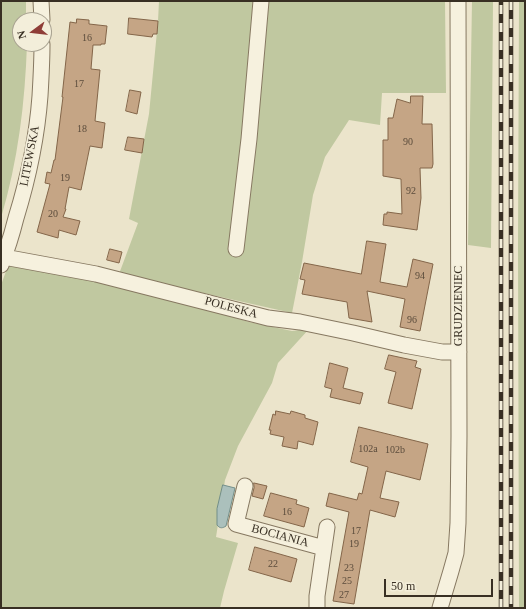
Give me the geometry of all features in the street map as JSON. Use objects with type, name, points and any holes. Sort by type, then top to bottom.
[{"type":"street","points":[[41,1],[42,12]]},
{"type":"street","points":[[236,249],[249,139],[261,1]]},
{"type":"street","name":"GRUDZIENIEC","points":[[440,608],[456,553],[458,523],[458,1]]},
{"type":"street","name":"LITEWSKA","points":[[3,261],[26,183],[35,136],[40,96],[42,52]]},
{"type":"street","name":"POLESKA","points":[[3,261],[96,274],[268,318],[298,322],[404,345],[447,352],[459,352]]},
{"type":"street","name":"BOCIANIA","points":[[245,486],[236,524],[324,548]]},
{"type":"street","name":"BOCIANIA","points":[[317,608],[317,596],[327,527]]},
{"type":"green space","points":[[1,1],[26,1],[26,12],[12,12],[12,52],[26,52],[20,132],[12,175],[1,218]]},
{"type":"green space","points":[[159,1],[445,1],[446,93],[382,93],[380,125],[349,120],[325,157],[313,195],[292,313],[119,274],[138,223],[129,219],[149,114]]},
{"type":"green space","points":[[472,1],[493,1],[491,248],[468,245]]},
{"type":"green space","points":[[519,1],[525,1],[525,608],[519,608]]},
{"type":"green space","points":[[9,263],[83,275],[186,302],[249,322],[292,331],[309,329],[278,363],[272,383],[238,446],[225,480],[216,537],[238,543],[220,608],[1,608],[1,285]]},
{"type":"shaded area","points":[[223,485],[235,488],[226,526],[222,528],[217,525],[217,509]]},
{"type":"building","points":[[129,18],[158,21],[157,34],[153,34],[152,37],[128,34]]},
{"type":"building","points":[[77,19],[89,20],[89,24],[107,26],[105,44],[93,45],[91,69],[100,70],[95,121],[105,123],[102,148],[90,146],[81,190],[69,187],[66,209],[63,217],[80,221],[76,235],[59,230],[58,238],[37,232],[50,184],[45,183],[47,172],[51,173],[55,160],[70,22],[76,23]]},
{"type":"building","points":[[130,90],[141,92],[137,114],[126,111]]},
{"type":"building","points":[[411,96],[423,96],[422,124],[432,124],[433,164],[432,168],[420,168],[421,198],[417,230],[383,225],[384,214],[387,214],[387,212],[402,214],[401,179],[383,176],[383,140],[388,140],[388,118],[393,118],[397,99],[410,103]]},
{"type":"building","points":[[128,137],[144,139],[142,153],[125,150]]},
{"type":"building","points":[[367,241],[386,244],[380,282],[407,287],[413,259],[433,264],[420,331],[400,327],[405,299],[367,291],[372,322],[349,318],[347,302],[302,294],[305,280],[300,279],[304,263],[361,274]]},
{"type":"building","points":[[110,249],[122,252],[119,263],[107,260]]},
{"type":"building","points":[[389,355],[417,361],[415,367],[421,369],[412,409],[388,403],[396,372],[385,369]]},
{"type":"building","points":[[330,363],[348,368],[343,388],[363,393],[360,404],[330,397],[332,389],[325,387]]},
{"type":"building","points":[[276,411],[290,414],[291,411],[305,415],[305,418],[318,422],[313,445],[298,441],[297,449],[282,446],[284,437],[270,434],[271,430],[269,430],[273,414],[275,415]]},
{"type":"building","points":[[359,427],[428,444],[420,480],[386,471],[380,498],[399,502],[395,517],[370,510],[354,604],[333,601],[349,512],[326,506],[329,493],[357,500],[359,493],[362,494],[368,467],[351,462]]},
{"type":"building","points":[[254,483],[267,486],[263,499],[252,496]]},
{"type":"building","points":[[271,493],[297,500],[296,504],[309,508],[304,527],[264,516]]},
{"type":"building","points":[[255,547],[297,559],[291,582],[249,570]]},
{"type":"railway","points":[[501,1],[501,608]]},
{"type":"railway","points":[[511,1],[511,608]]}]
